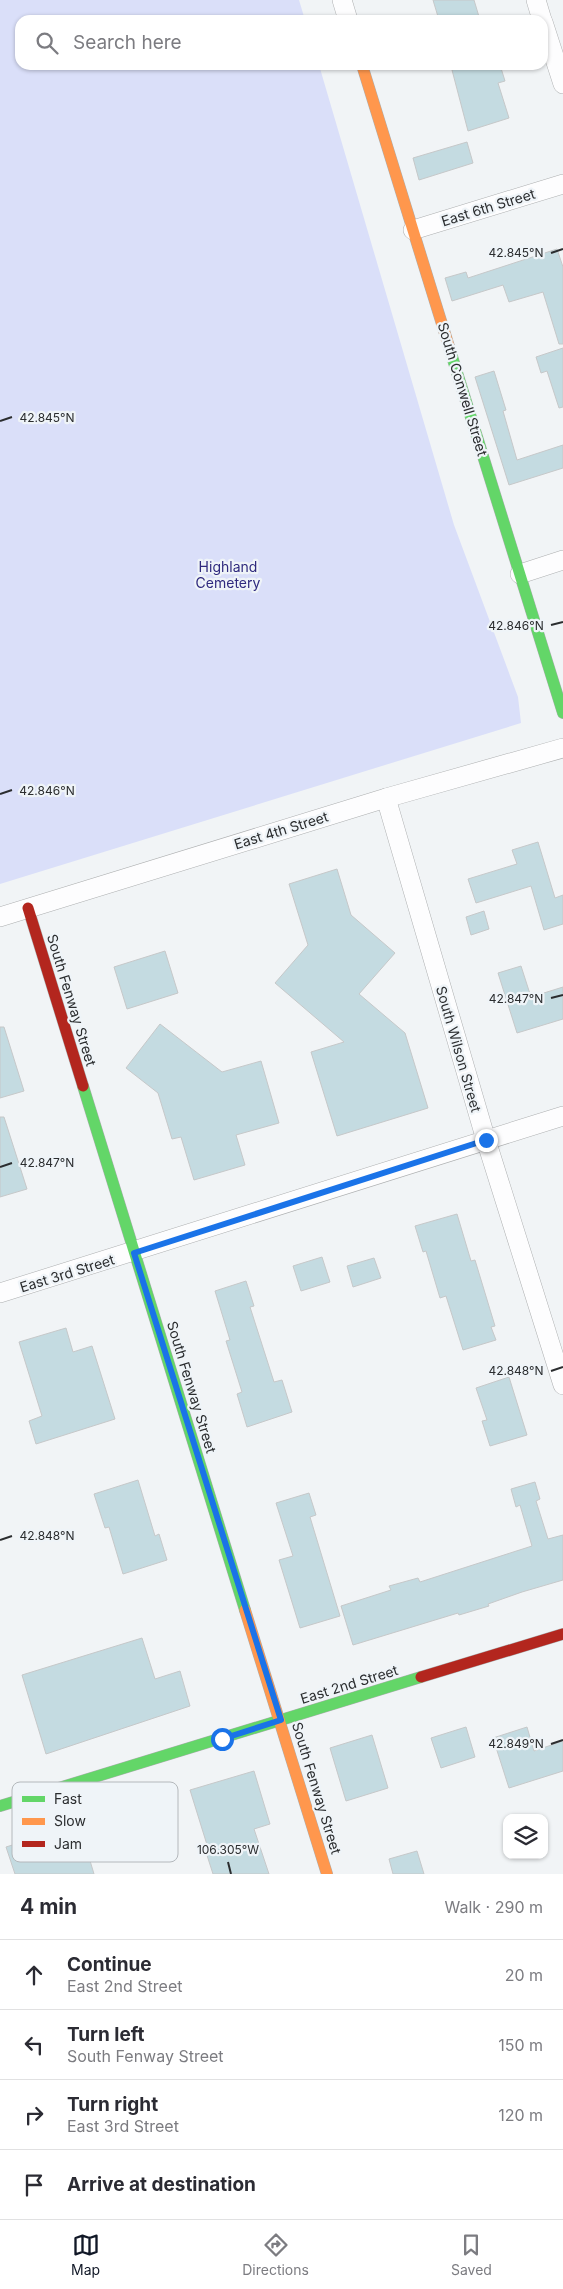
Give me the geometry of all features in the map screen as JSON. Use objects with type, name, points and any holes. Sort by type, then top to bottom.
[{"type":"street","points":[[342,0],[346,15]]},
{"type":"street","points":[[536,0],[541,15]]},
{"type":"street","points":[[548,37],[563,84]]},
{"type":"street","name":"South Conwell Street","points":[[364,70],[563,713]]},
{"type":"street","name":"East 6th Street","points":[[414,230],[563,184]]},
{"type":"street","points":[[520,574],[563,560]]},
{"type":"street","name":"East 4th Street","points":[[0,917],[386,798],[563,748]]},
{"type":"street","name":"South Wilson Street","points":[[386,798],[486,1140],[563,1385]]},
{"type":"street","name":"South Fenway Street","points":[[28,908],[281,1720],[327,1874]]},
{"type":"street","name":"East 3rd Street","points":[[0,1294],[563,1116]]},
{"type":"street","name":"East 2nd Street","points":[[78,1782],[563,1634]]},
{"type":"street","name":"East 2nd Street","points":[[0,1806],[12,1802]]},
{"type":"green space","name":"Highland Cemetery","points":[[0,0],[299,0],[304,15],[15,15],[15,70],[320,70],[454,525],[518,697],[521,723],[0,884]]},
{"type":"building","points":[[433,0],[474,0],[478,15],[438,15]]},
{"type":"building","points":[[452,70],[502,70],[505,81],[498,83],[509,118],[468,131]]},
{"type":"building","points":[[467,142],[473,163],[419,180],[413,158]]},
{"type":"building","points":[[557,249],[563,267],[563,344],[559,344],[543,292],[509,302],[503,285],[452,301],[445,278],[466,272],[468,278]]},
{"type":"building","points":[[563,348],[563,407],[559,408],[547,371],[541,373],[536,357]]},
{"type":"building","points":[[494,371],[506,410],[503,411],[517,460],[563,445],[563,468],[509,485],[475,377]]},
{"type":"building","points":[[538,842],[555,898],[563,895],[563,924],[544,930],[531,886],[476,903],[468,879],[517,864],[512,850]]},
{"type":"building","points":[[337,869],[351,915],[395,953],[359,994],[405,1033],[428,1108],[337,1136],[311,1052],[344,1042],[275,983],[308,945],[289,884]]},
{"type":"building","points":[[484,911],[489,929],[471,935],[466,917]]},
{"type":"building","points":[[165,951],[178,993],[127,1009],[114,967]]},
{"type":"building","points":[[521,966],[531,997],[563,987],[563,1019],[517,1033],[498,973]]},
{"type":"building","points":[[160,1024],[222,1072],[261,1061],[279,1123],[236,1135],[245,1165],[194,1180],[181,1137],[172,1139],[158,1093],[126,1068]]},
{"type":"building","points":[[0,1027],[4,1027],[24,1091],[0,1098]]},
{"type":"building","points":[[0,1117],[4,1117],[27,1189],[0,1197]]},
{"type":"building","points":[[457,1214],[471,1261],[475,1260],[495,1326],[491,1327],[496,1340],[463,1350],[446,1296],[440,1298],[426,1251],[423,1252],[415,1226]]},
{"type":"building","points":[[322,1257],[330,1282],[301,1291],[293,1266]]},
{"type":"building","points":[[374,1258],[381,1278],[353,1287],[347,1266]]},
{"type":"building","points":[[246,1281],[254,1306],[250,1307],[274,1382],[282,1380],[292,1412],[247,1427],[237,1394],[242,1392],[226,1341],[230,1340],[215,1291]]},
{"type":"building","points":[[66,1328],[73,1352],[92,1346],[115,1419],[36,1444],[29,1421],[42,1416],[19,1342]]},
{"type":"building","points":[[509,1377],[527,1435],[490,1446],[482,1421],[487,1420],[476,1388]]},
{"type":"building","points":[[138,1480],[155,1536],[159,1534],[167,1560],[123,1574],[109,1527],[105,1528],[94,1494]]},
{"type":"building","points":[[535,1482],[540,1499],[536,1501],[548,1539],[563,1535],[563,1580],[522,1592],[488,1604],[489,1606],[459,1615],[458,1613],[353,1645],[341,1606],[391,1590],[389,1586],[418,1578],[420,1582],[532,1546],[520,1505],[516,1507],[511,1489]]},
{"type":"building","points":[[309,1493],[316,1515],[310,1517],[340,1616],[300,1628],[279,1560],[293,1556],[276,1503]]},
{"type":"building","points":[[142,1638],[155,1679],[180,1671],[190,1706],[46,1754],[22,1675]]},
{"type":"building","points":[[466,1727],[475,1757],[441,1768],[431,1738]]},
{"type":"building","points":[[527,1727],[534,1751],[563,1741],[563,1771],[509,1788],[493,1738]]},
{"type":"building","points":[[372,1735],[388,1788],[346,1801],[330,1748]]},
{"type":"building","points":[[254,1771],[270,1824],[254,1829],[269,1874],[213,1874],[205,1849],[208,1848],[190,1790]]},
{"type":"building","points":[[12,1845],[12,1862],[90,1862],[94,1874],[15,1874],[6,1847]]},
{"type":"building","points":[[417,1851],[424,1874],[393,1874],[389,1859]]},
{"type":"traffic: fast","points":[[450,350],[563,713]]},
{"type":"traffic: fast","points":[[83,1086],[245,1610]]},
{"type":"traffic: fast","points":[[78,1782],[421,1677]]},
{"type":"traffic: fast","points":[[0,1806],[12,1802]]},
{"type":"traffic: slow","points":[[364,70],[450,350]]},
{"type":"traffic: slow","points":[[245,1610],[327,1874]]},
{"type":"traffic: jam","points":[[28,908],[83,1086]]},
{"type":"traffic: jam","points":[[421,1677],[563,1634]]},
{"type":"route","points":[[222,1739],[281,1720],[134,1253],[486,1140]]}]
